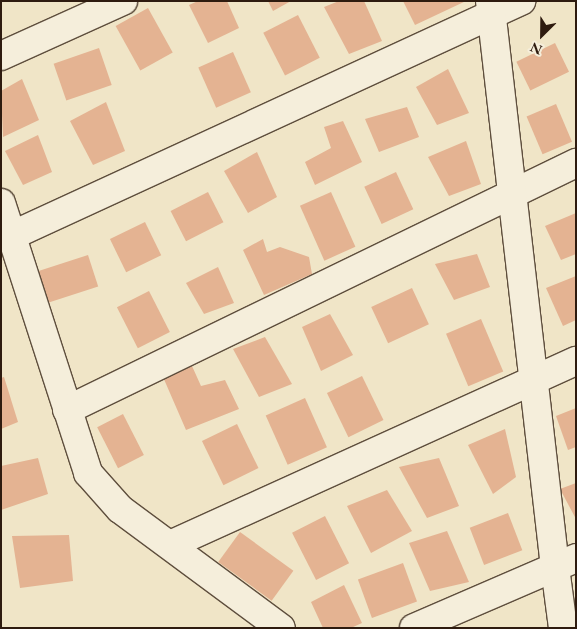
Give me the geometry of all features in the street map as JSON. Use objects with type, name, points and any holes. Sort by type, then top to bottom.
[{"type":"street","points":[[1,56],[123,1]]},
{"type":"street","points":[[11,236],[491,8],[521,1]]},
{"type":"street","points":[[491,8],[534,381],[565,562],[563,628]]},
{"type":"street","points":[[67,410],[576,164]]},
{"type":"street","points":[[1,203],[88,473],[120,509],[281,628]]},
{"type":"street","points":[[170,545],[364,454],[576,361]]},
{"type":"street","points":[[414,628],[565,562]]},
{"type":"building","points":[[198,1],[227,1],[239,28],[208,43],[189,5]]},
{"type":"building","points":[[268,1],[291,1],[273,11]]},
{"type":"building","points":[[339,1],[364,1],[382,41],[349,54],[324,7]]},
{"type":"building","points":[[403,1],[466,1],[415,25]]},
{"type":"building","points":[[148,8],[173,53],[140,71],[116,26]]},
{"type":"building","points":[[298,15],[320,58],[285,75],[263,33]]},
{"type":"building","points":[[555,43],[569,72],[530,91],[516,62]]},
{"type":"building","points":[[99,48],[112,85],[66,101],[54,64]]},
{"type":"building","points":[[233,52],[251,92],[216,108],[198,67]]},
{"type":"building","points":[[448,69],[469,113],[437,125],[416,87]]},
{"type":"building","points":[[22,79],[39,120],[3,137],[1,91]]},
{"type":"building","points":[[106,102],[125,151],[93,165],[70,121]]},
{"type":"building","points":[[556,104],[572,142],[543,154],[527,117]]},
{"type":"building","points":[[407,107],[419,137],[379,152],[365,119]]},
{"type":"building","points":[[343,121],[362,162],[315,185],[305,162],[331,148],[324,127]]},
{"type":"building","points":[[38,135],[52,172],[23,185],[5,151]]},
{"type":"building","points":[[466,141],[481,184],[449,196],[428,157]]},
{"type":"building","points":[[257,152],[277,197],[248,213],[224,171]]},
{"type":"building","points":[[396,172],[413,209],[382,224],[364,187]]},
{"type":"building","points":[[208,192],[223,222],[186,241],[171,211]]},
{"type":"building","points":[[331,192],[355,247],[324,261],[300,206]]},
{"type":"building","points":[[576,213],[576,254],[561,260],[545,226]]},
{"type":"building","points":[[145,222],[161,255],[126,272],[110,239]]},
{"type":"building","points":[[263,239],[267,252],[280,247],[309,257],[312,274],[264,295],[243,250]]},
{"type":"building","points":[[477,254],[490,287],[454,300],[435,264]]},
{"type":"building","points":[[88,255],[98,286],[45,304],[35,272]]},
{"type":"building","points":[[218,267],[234,303],[204,314],[186,283]]},
{"type":"building","points":[[576,276],[576,320],[563,326],[546,288]]},
{"type":"building","points":[[412,288],[429,324],[388,343],[371,307]]},
{"type":"building","points":[[149,291],[170,332],[138,348],[117,307]]},
{"type":"building","points":[[330,314],[353,355],[321,371],[302,327]]},
{"type":"building","points":[[481,319],[503,371],[468,386],[446,334]]},
{"type":"building","points":[[265,337],[292,384],[259,397],[233,349]]},
{"type":"building","points":[[192,366],[201,386],[225,380],[239,409],[186,430],[163,377]]},
{"type":"building","points":[[362,376],[383,420],[348,437],[327,393]]},
{"type":"building","points":[[4,377],[18,422],[1,429],[1,378]]},
{"type":"building","points":[[305,398],[327,447],[288,465],[266,415]]},
{"type":"building","points":[[576,408],[576,447],[568,450],[556,416]]},
{"type":"building","points":[[123,414],[144,455],[118,468],[97,427]]},
{"type":"building","points":[[237,424],[258,468],[223,485],[202,441]]},
{"type":"building","points":[[505,429],[516,477],[493,494],[468,445]]},
{"type":"building","points":[[38,458],[48,494],[1,510],[1,466]]},
{"type":"building","points":[[439,458],[459,506],[427,518],[399,467]]},
{"type":"building","points":[[576,483],[576,519],[560,489]]},
{"type":"building","points":[[387,490],[412,531],[371,553],[347,506]]},
{"type":"building","points":[[508,513],[522,550],[484,565],[470,528]]},
{"type":"building","points":[[325,516],[349,563],[316,580],[292,533]]},
{"type":"building","points":[[447,531],[469,582],[430,591],[409,543]]},
{"type":"building","points":[[240,532],[293,571],[272,601],[218,562]]},
{"type":"building","points":[[69,535],[73,581],[20,588],[12,536]]},
{"type":"building","points":[[403,563],[417,602],[372,618],[358,579]]},
{"type":"building","points":[[344,585],[362,623],[351,628],[323,628],[311,602]]}]
